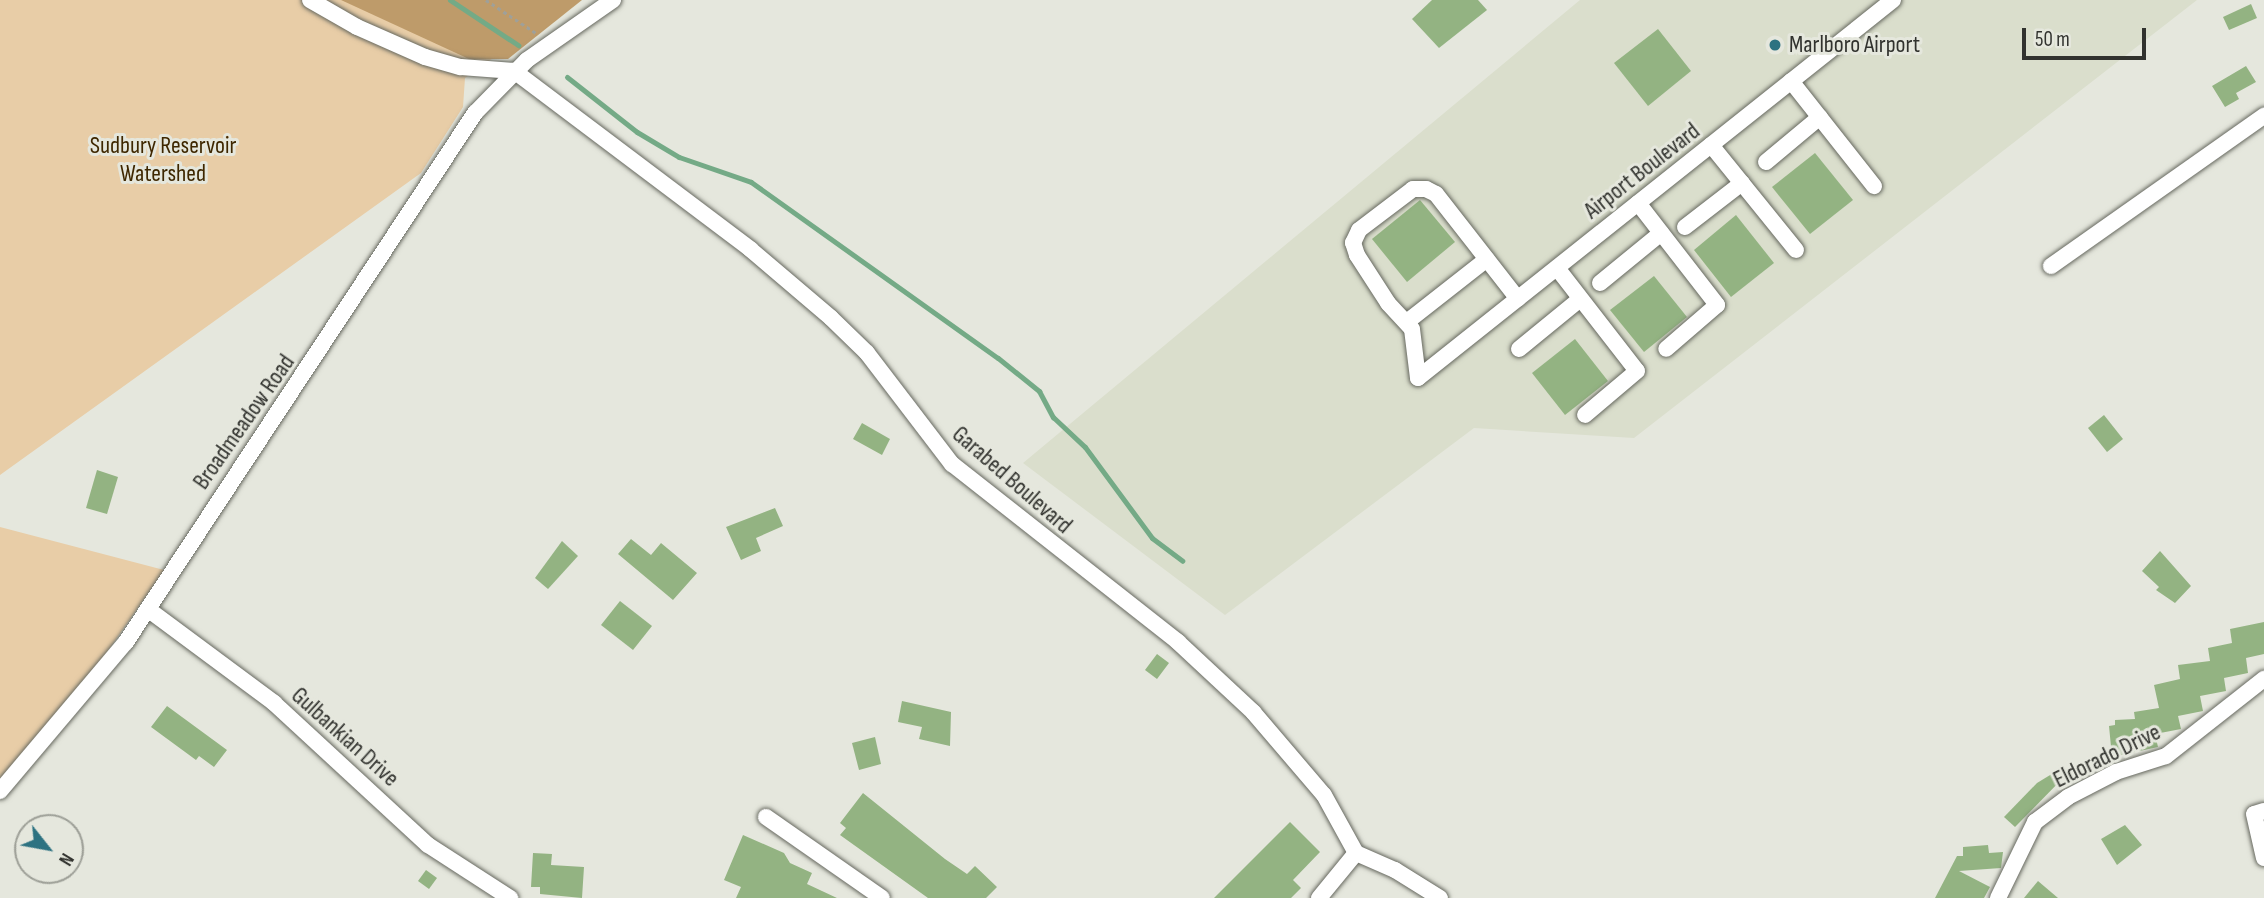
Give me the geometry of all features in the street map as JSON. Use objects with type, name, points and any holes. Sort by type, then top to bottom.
[{"type":"street","points":[[310,0],[368,32],[425,57],[461,67],[514,71]]},
{"type":"street","name":"Broadmeadow Road","points":[[0,790],[85,696],[149,610],[475,113],[514,71],[548,44],[613,0]]},
{"type":"street","name":"Airport Boulevard","points":[[1408,321],[1419,378],[1893,0]]},
{"type":"street","name":"Garabed Boulevard","points":[[514,71],[750,249],[831,318],[867,353],[952,464],[1178,642],[1253,712],[1324,795],[1356,853]]},
{"type":"street","points":[[1791,81],[1874,186]]},
{"type":"street","points":[[1766,162],[1820,117]]},
{"type":"street","points":[[2052,266],[2264,117]]},
{"type":"street","points":[[1712,145],[1796,250]]},
{"type":"street","points":[[1685,227],[1742,183]]},
{"type":"street","points":[[1487,259],[1408,321],[1388,303],[1357,255],[1353,243],[1359,230],[1413,189],[1426,189],[1436,194],[1487,259],[1518,299]]},
{"type":"street","points":[[1638,203],[1717,305],[1666,349]]},
{"type":"street","points":[[1600,283],[1661,233]]},
{"type":"street","points":[[1557,268],[1637,371],[1585,415]]},
{"type":"street","points":[[1519,349],[1580,299]]},
{"type":"street","name":"Gulbankian Drive","points":[[149,610],[274,703],[428,845],[508,897]]},
{"type":"street","name":"Eldorado Drive","points":[[1998,898],[2035,822],[2067,797],[2116,772],[2166,755],[2264,679]]},
{"type":"street","points":[[2264,811],[2254,814],[2264,858]]},
{"type":"street","points":[[766,817],[882,898]]},
{"type":"street","points":[[1319,898],[1356,853],[1395,870],[1440,898]]},
{"type":"path","points":[[486,0],[527,24],[548,44]]},
{"type":"shaded area","points":[[341,0],[582,0],[508,59],[469,59]]},
{"type":"shaded area","points":[[1580,0],[2197,0],[1634,438],[1474,428],[1225,615],[1023,463]]},
{"type":"green space","name":"Sudbury Reservoir Watershed","points":[[0,0],[575,0],[465,78],[463,107],[421,173],[0,475]]},
{"type":"green space","points":[[0,527],[164,570],[96,668],[0,779]]},
{"type":"building","points":[[1432,0],[1478,0],[1487,10],[1439,48],[1412,19]]},
{"type":"building","points":[[2251,4],[2257,18],[2229,30],[2223,17]]},
{"type":"building","points":[[1658,29],[1691,71],[1648,106],[1614,63]]},
{"type":"building","points":[[2246,66],[2256,82],[2236,93],[2239,99],[2225,107],[2212,86]]},
{"type":"building","points":[[1815,153],[1853,200],[1810,234],[1772,187]]},
{"type":"building","points":[[1420,200],[1455,242],[1407,282],[1372,239]]},
{"type":"building","points":[[1736,215],[1774,263],[1731,297],[1694,250]]},
{"type":"building","points":[[1654,276],[1687,317],[1644,352],[1610,310]]},
{"type":"building","points":[[1575,339],[1608,381],[1565,415],[1532,373]]},
{"type":"building","points":[[2104,415],[2123,439],[2107,452],[2088,428]]},
{"type":"building","points":[[862,423],[890,439],[882,455],[853,439]]},
{"type":"building","points":[[97,470],[118,477],[107,514],[86,508]]},
{"type":"building","points":[[775,508],[783,526],[756,538],[761,551],[741,560],[726,527]]},
{"type":"building","points":[[631,539],[651,555],[661,543],[697,573],[673,600],[618,554]]},
{"type":"building","points":[[562,541],[578,556],[548,589],[535,578]]},
{"type":"building","points":[[2160,551],[2191,586],[2175,603],[2156,590],[2159,587],[2142,571]]},
{"type":"building","points":[[620,601],[652,626],[633,650],[601,625]]},
{"type":"building","points":[[2264,622],[2264,654],[2246,658],[2248,673],[2224,678],[2226,691],[2200,696],[2203,711],[2178,716],[2181,729],[2155,734],[2158,747],[2112,757],[2109,726],[2115,725],[2115,720],[2135,719],[2134,712],[2159,708],[2154,685],[2180,679],[2178,665],[2210,661],[2208,648],[2232,643],[2230,629]]},
{"type":"building","points":[[1157,654],[1169,663],[1157,679],[1145,670]]},
{"type":"building","points":[[902,701],[951,712],[950,746],[919,739],[922,727],[898,722]]},
{"type":"building","points":[[167,706],[227,750],[214,767],[199,756],[196,760],[151,727]]},
{"type":"building","points":[[875,737],[881,764],[859,770],[852,743]]},
{"type":"building","points":[[2060,769],[2066,775],[2015,827],[2004,817],[2037,783]]},
{"type":"building","points":[[863,793],[945,859],[967,874],[975,866],[997,887],[986,898],[928,898],[840,835],[846,828],[840,823]]},
{"type":"building","points":[[1290,822],[1320,852],[1293,880],[1301,888],[1291,898],[1214,898]]},
{"type":"building","points":[[2125,825],[2142,845],[2117,865],[2101,839]]},
{"type":"building","points":[[743,835],[784,853],[790,863],[812,873],[807,884],[837,898],[736,898],[741,887],[724,880]]},
{"type":"building","points":[[1988,845],[1989,853],[2003,852],[2001,868],[1959,871],[1990,887],[1984,898],[1935,898],[1957,856],[1963,856],[1963,847]]},
{"type":"building","points":[[533,853],[552,854],[551,865],[584,867],[582,898],[540,894],[540,887],[531,887]]},
{"type":"building","points":[[426,870],[437,878],[429,889],[418,881]]},
{"type":"building","points":[[2038,881],[2058,898],[2024,898]]},
{"type":"waterway","points":[[450,0],[518,45]]},
{"type":"waterway","points":[[567,77],[637,132],[679,157],[751,182],[998,358],[1039,391],[1053,417],[1085,447],[1152,538],[1182,561]]},
{"type":"place","name":"Marlboro Airport","points":[[1775,45]]}]
